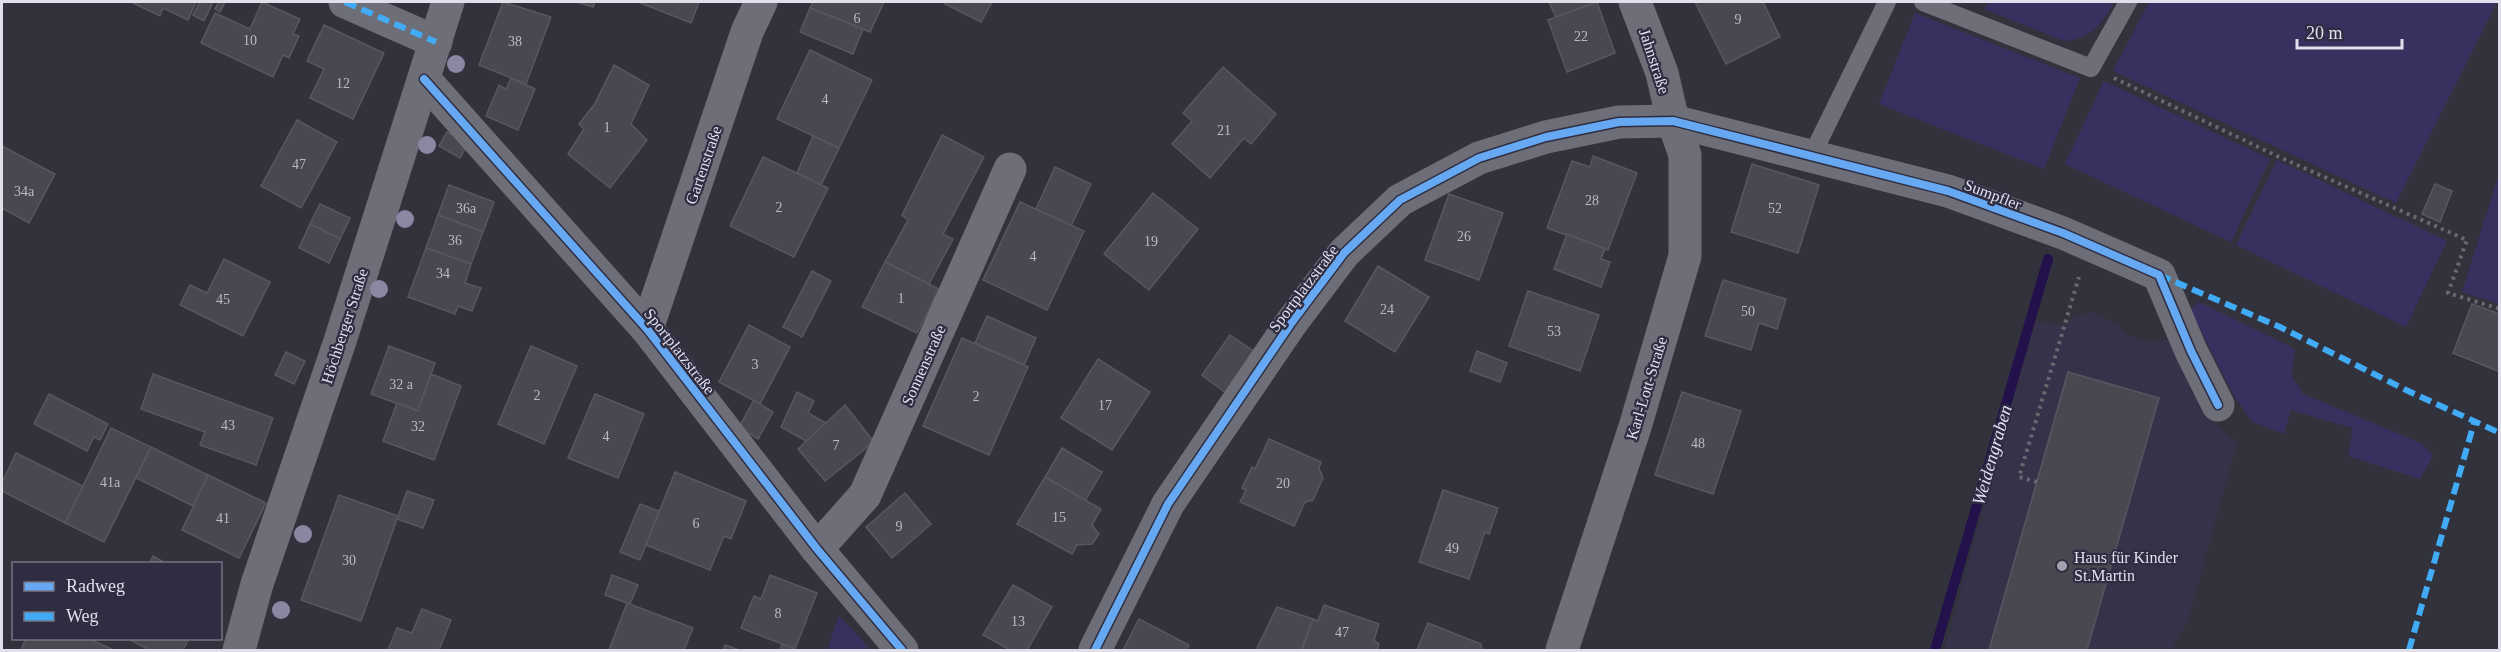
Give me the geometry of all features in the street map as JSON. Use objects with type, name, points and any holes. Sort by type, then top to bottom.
[{"type":"street","points":[[345,2],[436,42]]},
{"type":"street","name":"Höchberger Straße","points":[[239,651],[257,584],[339,344],[448,2]]},
{"type":"street","name":"Gartenstraße","points":[[647,329],[747,32],[761,2]]},
{"type":"street","name":"Jahnstraße","points":[[1635,2],[1662,74],[1673,121]]},
{"type":"street","name":"Sportplatzstraße","points":[[424,79],[647,329],[817,549],[902,651]]},
{"type":"street","name":"Sportplatzstraße","points":[[1095,651],[1167,504],[1292,322],[1331,270],[1344,254],[1400,200],[1479,158],[1546,137],[1619,122],[1673,121]]},
{"type":"street","name":"Sumpfler","points":[[1673,121],[1948,191],[2076,239],[2159,275],[2218,405]]},
{"type":"street","name":"Karl-Lott-Straße","points":[[1562,651],[1635,427],[1685,256],[1685,155],[1673,121]]},
{"type":"street","name":"Sonnenstraße","points":[[817,549],[865,495],[1010,169]]},
{"type":"lane","points":[[1811,157],[1887,2]]},
{"type":"lane","points":[[1923,2],[2091,68],[2128,2]]},
{"type":"path","points":[[2091,68],[2277,156],[2467,240],[2448,293],[2499,309]]},
{"type":"path","points":[[2037,482],[2019,477],[2076,239]]},
{"type":"shaded area","points":[[1988,2],[2114,2],[2105,17],[2089,34],[2064,41],[1984,9]]},
{"type":"shaded area","points":[[2149,2],[2497,2],[2396,203],[2113,71]]},
{"type":"shaded area","points":[[1915,13],[2080,78],[2044,169],[1879,104]]},
{"type":"shaded area","points":[[2104,81],[2270,159],[2231,242],[2065,164]]},
{"type":"shaded area","points":[[2277,160],[2447,241],[2406,327],[2236,245]]},
{"type":"shaded area","points":[[2499,174],[2500,304],[2462,292]]},
{"type":"shaded area","points":[[2199,302],[2295,349],[2291,375],[2303,394],[2421,443],[2433,456],[2420,479],[2348,456],[2353,428],[2291,410],[2284,434],[2251,421],[2234,396],[2190,310]]},
{"type":"shaded area","points":[[2092,312],[2119,326],[2129,336],[2150,342],[2169,340],[2194,395],[2214,423],[2237,442],[2188,620],[2171,650],[1944,650],[2035,320],[2060,326],[2073,317]]},
{"type":"shaded area","points":[[839,616],[856,633],[870,650],[827,650]]},
{"type":"building","points":[[131,2],[196,2],[188,20],[163,8],[160,16]]},
{"type":"building","points":[[200,2],[213,2],[204,21],[193,15]]},
{"type":"building","points":[[219,2],[225,2],[220,12],[215,9]]},
{"type":"building","points":[[262,2],[300,19],[293,34],[299,36],[289,58],[283,55],[273,77],[201,43],[215,13],[250,29]]},
{"type":"building","points":[[503,2],[551,17],[526,84],[479,65]]},
{"type":"building","points":[[576,2],[595,2],[593,7]]},
{"type":"building","points":[[638,2],[699,2],[691,23]]},
{"type":"building","points":[[813,2],[884,2],[870,32],[810,8]]},
{"type":"building","points":[[946,2],[992,2],[981,22],[945,4]]},
{"type":"building","points":[[1549,2],[1590,2],[1591,4],[1556,17]]},
{"type":"building","points":[[1597,2],[1615,53],[1567,72],[1548,20]]},
{"type":"building","points":[[1695,2],[1763,2],[1780,37],[1726,64]]},
{"type":"building","points":[[810,8],[863,29],[853,54],[800,32]]},
{"type":"building","points":[[324,25],[384,53],[353,119],[310,98],[324,69],[307,61]]},
{"type":"building","points":[[810,50],[872,80],[839,148],[777,119]]},
{"type":"building","points":[[614,65],[649,85],[631,124],[647,140],[610,188],[568,154],[584,129],[579,124],[594,105]]},
{"type":"building","points":[[1223,67],[1276,114],[1251,144],[1244,138],[1210,178],[1172,144],[1192,121],[1183,113]]},
{"type":"building","points":[[511,78],[535,89],[518,130],[486,116],[499,85],[506,89]]},
{"type":"building","points":[[297,120],[337,142],[301,208],[261,186]]},
{"type":"building","points":[[447,132],[468,144],[460,158],[439,146]]},
{"type":"building","points":[[942,135],[984,157],[943,234],[953,239],[929,284],[885,262],[908,220],[902,215]]},
{"type":"building","points":[[813,136],[839,148],[821,185],[797,173]]},
{"type":"building","points":[[2,146],[55,174],[29,223],[2,208]]},
{"type":"building","points":[[1593,156],[1637,173],[1608,250],[1547,228],[1572,161],[1590,167]]},
{"type":"building","points":[[763,157],[828,188],[794,257],[730,226]]},
{"type":"building","points":[[1752,164],[1819,185],[1798,253],[1731,232]]},
{"type":"building","points":[[1055,167],[1091,184],[1071,226],[1036,209]]},
{"type":"building","points":[[2435,184],[2452,191],[2440,222],[2422,214]]},
{"type":"building","points":[[449,185],[494,202],[483,232],[438,215]]},
{"type":"building","points":[[1153,193],[1198,229],[1149,290],[1104,254]]},
{"type":"building","points":[[1449,194],[1503,213],[1479,280],[1425,260]]},
{"type":"building","points":[[1020,202],[1084,231],[1047,310],[983,280]]},
{"type":"building","points":[[320,204],[350,218],[340,239],[310,224]]},
{"type":"building","points":[[438,215],[483,232],[471,264],[426,248]]},
{"type":"building","points":[[310,224],[340,239],[329,263],[299,248]]},
{"type":"building","points":[[1567,234],[1605,249],[1601,259],[1610,262],[1601,287],[1554,269]]},
{"type":"building","points":[[426,248],[471,264],[465,283],[481,288],[472,311],[458,306],[455,314],[408,297]]},
{"type":"building","points":[[224,259],[270,282],[243,336],[180,305],[190,285],[207,293]]},
{"type":"building","points":[[885,262],[939,289],[917,333],[862,307]]},
{"type":"building","points":[[1378,266],[1429,297],[1395,352],[1345,321]]},
{"type":"building","points":[[812,271],[831,281],[802,337],[783,327]]},
{"type":"building","points":[[1723,280],[1786,299],[1777,329],[1759,323],[1751,350],[1705,336]]},
{"type":"building","points":[[1528,291],[1599,315],[1580,371],[1509,346]]},
{"type":"building","points":[[2472,304],[2500,314],[2500,372],[2453,353]]},
{"type":"building","points":[[987,316],[1036,338],[1024,365],[975,343]]},
{"type":"building","points":[[749,325],[790,347],[760,404],[719,382]]},
{"type":"building","points":[[1230,335],[1255,352],[1226,393],[1202,375]]},
{"type":"building","points":[[962,338],[1028,367],[989,455],[923,426]]},
{"type":"building","points":[[389,346],[435,363],[418,411],[371,394]]},
{"type":"building","points":[[531,346],[577,366],[544,444],[498,424]]},
{"type":"building","points":[[1477,351],[1507,363],[1500,382],[1470,371]]},
{"type":"building","points":[[286,352],[305,361],[294,384],[275,375]]},
{"type":"building","points":[[1098,359],[1150,392],[1112,450],[1061,418]]},
{"type":"building","name":"Haus für Kinder St.Martin","points":[[2068,372],[2159,398],[2087,650],[1989,650]]},
{"type":"building","points":[[153,374],[273,418],[256,465],[200,445],[205,432],[141,409]]},
{"type":"building","points":[[431,374],[461,386],[434,460],[383,441],[397,403],[418,411]]},
{"type":"building","points":[[797,392],[814,401],[808,413],[826,423],[806,441],[781,427]]},
{"type":"building","points":[[1682,392],[1741,411],[1713,494],[1655,475]]},
{"type":"building","points":[[49,394],[108,424],[100,440],[94,437],[87,451],[34,424]]},
{"type":"building","points":[[595,394],[644,414],[618,478],[568,458]]},
{"type":"building","points":[[754,400],[773,412],[758,439],[739,427]]},
{"type":"building","points":[[845,405],[874,442],[825,481],[798,449]]},
{"type":"building","points":[[111,428],[151,447],[104,542],[65,523]]},
{"type":"building","points":[[1269,439],[1321,462],[1319,468],[1323,478],[1313,500],[1305,502],[1294,526],[1240,502],[1246,490],[1242,488],[1252,467],[1255,469]]},
{"type":"building","points":[[151,447],[208,475],[193,506],[136,478]]},
{"type":"building","points":[[1062,448],[1102,472],[1085,501],[1045,477]]},
{"type":"building","points":[[16,453],[83,486],[65,523],[2,491],[2,483]]},
{"type":"building","points":[[675,472],[746,501],[731,539],[724,536],[710,570],[646,545]]},
{"type":"building","points":[[208,475],[266,503],[239,558],[182,530]]},
{"type":"building","points":[[1045,477],[1101,509],[1092,525],[1099,534],[1092,544],[1077,545],[1072,554],[1017,524]]},
{"type":"building","points":[[1443,490],[1498,508],[1489,534],[1485,532],[1469,579],[1419,562]]},
{"type":"building","points":[[407,491],[434,500],[423,528],[397,519]]},
{"type":"building","points":[[905,493],[931,524],[892,558],[866,527]]},
{"type":"building","points":[[339,495],[398,516],[361,621],[301,600]]},
{"type":"building","points":[[640,504],[659,511],[640,560],[620,552]]},
{"type":"building","points":[[153,556],[164,562],[150,562]]},
{"type":"building","points":[[612,575],[638,585],[630,604],[605,595]]},
{"type":"building","points":[[770,575],[817,593],[795,649],[741,628],[754,596],[761,599]]},
{"type":"building","points":[[1013,585],[1052,607],[1027,650],[1010,650],[983,635]]},
{"type":"building","points":[[627,603],[693,628],[684,650],[609,650]]},
{"type":"building","points":[[1324,605],[1379,624],[1374,640],[1379,644],[1377,650],[1302,650],[1313,619],[1318,621]]},
{"type":"building","points":[[1277,607],[1313,619],[1301,650],[1256,650]]},
{"type":"building","points":[[422,609],[451,620],[439,650],[388,650],[397,628],[412,633]]},
{"type":"building","points":[[1139,619],[1189,645],[1186,650],[1123,650]]},
{"type":"building","points":[[1428,623],[1481,644],[1482,650],[1417,650]]},
{"type":"building","points":[[25,640],[92,640],[114,650],[21,650]]},
{"type":"building","points":[[131,640],[188,640],[183,650],[149,650]]},
{"type":"building","points":[[782,644],[795,649],[795,650],[780,650]]},
{"type":"building","points":[[725,645],[739,650],[723,650]]},
{"type":"waterway","name":"Weidengraben","points":[[1935,650],[2048,259]]},
{"type":"marked path","points":[[345,2],[436,42]]},
{"type":"marked path","points":[[2159,275],[2280,327],[2406,390],[2500,433]]},
{"type":"marked path","points":[[2409,650],[2474,423]]},
{"type":"cycle path","points":[[424,79],[647,329],[817,549],[902,650]]},
{"type":"cycle path","points":[[1095,650],[1168,504],[1292,322],[1344,253],[1400,200],[1479,158],[1546,137],[1619,122],[1673,121],[1948,191],[2063,233],[2159,275],[2191,351],[2218,405]]},
{"type":"place","name":"Haus für Kinder St.Martin","points":[[2062,566]]}]
